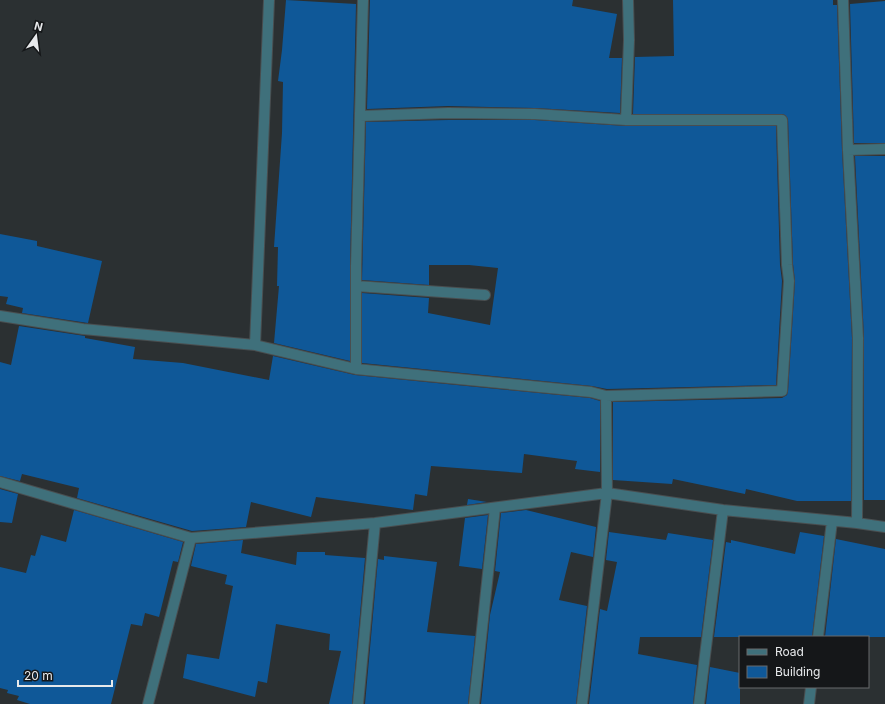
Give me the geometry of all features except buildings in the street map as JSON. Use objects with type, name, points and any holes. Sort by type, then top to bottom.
[{"type":"street","points":[[255,345],[269,0]]},
{"type":"street","points":[[356,368],[356,266],[363,0]]},
{"type":"street","points":[[626,120],[629,40],[628,0]]},
{"type":"street","points":[[843,0],[848,150],[858,338],[857,523]]},
{"type":"street","points":[[0,316],[83,329],[255,345],[356,368],[591,392],[606,396],[782,391],[789,281],[787,265],[782,120],[626,120],[511,114],[448,113],[360,116]]},
{"type":"street","points":[[848,150],[885,149]]},
{"type":"street","points":[[356,286],[485,295]]},
{"type":"street","points":[[582,704],[607,493],[606,396]]},
{"type":"street","points":[[0,482],[191,538],[375,523],[607,493],[723,510],[885,527]]},
{"type":"street","points":[[474,704],[495,508]]},
{"type":"street","points":[[699,704],[723,510]]},
{"type":"street","points":[[818,636],[832,521]]},
{"type":"street","points":[[358,704],[375,523]]},
{"type":"street","points":[[148,704],[191,538]]},
{"type":"street","points":[[809,704],[811,688]]}]
